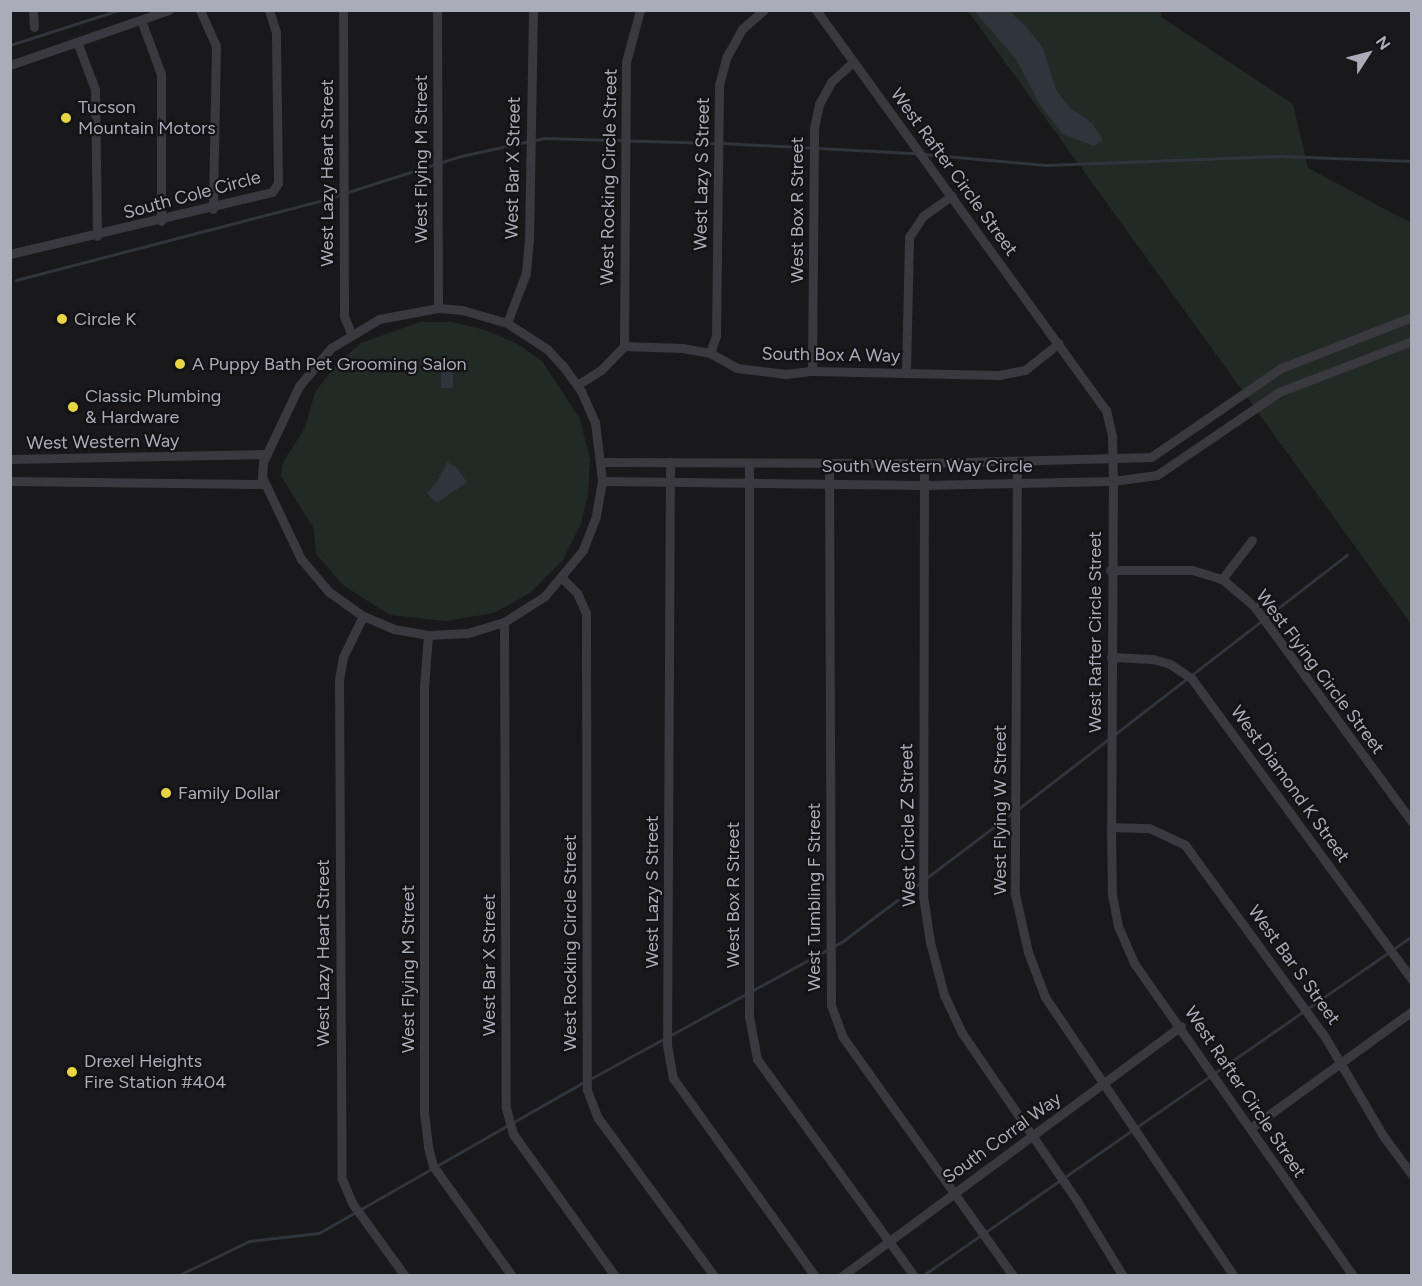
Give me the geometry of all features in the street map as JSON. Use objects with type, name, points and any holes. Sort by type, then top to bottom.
[{"type":"street","points":[[33,10],[34,27]]},
{"type":"street","points":[[10,65],[169,10]]},
{"type":"street","points":[[200,10],[216,46],[213,209]]},
{"type":"street","name":"South Cole Circle","points":[[10,254],[213,209],[272,192],[278,183],[276,32],[269,10]]},
{"type":"street","name":"West Lazy Heart Street","points":[[342,10],[344,316],[351,333]]},
{"type":"street","name":"West Flying M Street","points":[[437,10],[438,308]]},
{"type":"street","name":"West Bar X Street","points":[[507,323],[526,273],[529,241],[533,10]]},
{"type":"street","name":"West Rocking Circle Street","points":[[624,346],[626,62],[640,10]]},
{"type":"street","name":"West Lazy S Street","points":[[710,353],[716,336],[719,86],[726,58],[742,29],[764,10]]},
{"type":"street","name":"West Rafter Circle Street","points":[[816,10],[1106,410],[1113,459],[1110,570],[1111,827],[1112,895],[1118,926],[1134,963],[1252,1127],[1353,1275]]},
{"type":"street","points":[[141,20],[160,74],[161,221]]},
{"type":"street","points":[[77,42],[95,89],[97,236]]},
{"type":"street","name":"West Box R Street","points":[[812,371],[814,128],[819,104],[832,81],[853,62]]},
{"type":"street","points":[[906,372],[909,237],[923,216],[952,196]]},
{"type":"street","points":[[438,308],[462,310],[507,323],[547,349],[577,385],[594,422],[602,462],[602,481],[592,529],[562,579],[545,596],[504,622],[467,633],[428,635],[394,629],[363,616],[329,592],[301,559],[262,477],[267,454],[299,386],[325,354],[351,333],[398,314],[438,308]]},
{"type":"street","name":"South Western Way Circle","points":[[602,462],[924,464],[1151,457],[1281,368],[1358,341],[1412,317]]},
{"type":"street","points":[[1358,341],[1365,359]]},
{"type":"street","name":"South Western Way Circle","points":[[602,481],[1017,483],[1113,481],[1157,475],[1280,392],[1316,376],[1412,341]]},
{"type":"street","name":"South Box A Way","points":[[624,346],[682,348],[710,353],[737,368],[786,374],[812,371],[999,375],[1025,370],[1059,343]]},
{"type":"street","points":[[577,385],[601,370],[624,346]]},
{"type":"street","points":[[1310,357],[1316,376]]},
{"type":"street","points":[[1223,407],[1235,423]]},
{"type":"street","name":"West Western Way","points":[[10,459],[267,454]]},
{"type":"street","name":"West Lazy S Street","points":[[670,462],[668,1045],[673,1078],[815,1275]]},
{"type":"street","name":"West Flying W Street","points":[[1017,462],[1015,894],[1028,952],[1045,997],[1234,1275]]},
{"type":"street","name":"West Box R Street","points":[[749,463],[751,481],[749,1016],[757,1059],[914,1275]]},
{"type":"street","name":"West Tumbling F Street","points":[[829,463],[831,1005],[842,1035],[1013,1275]]},
{"type":"street","name":"West Circle Z Street","points":[[924,464],[923,896],[926,920],[944,995],[962,1033],[1123,1275]]},
{"type":"street","points":[[10,481],[265,484]]},
{"type":"street","points":[[1222,579],[1252,540]]},
{"type":"street","name":"West Flying Circle Street","points":[[1110,570],[1192,570],[1222,579],[1254,606],[1412,822]]},
{"type":"street","name":"West Rocking Circle Street","points":[[562,579],[577,593],[586,613],[587,1090],[598,1118],[714,1275]]},
{"type":"street","name":"West Lazy Heart Street","points":[[363,616],[343,657],[339,680],[342,1179],[352,1203],[405,1275]]},
{"type":"street","name":"West Bar X Street","points":[[504,622],[506,1108],[513,1134],[615,1275]]},
{"type":"street","name":"West Flying M Street","points":[[428,635],[424,687],[424,1113],[428,1147],[433,1166],[512,1275]]},
{"type":"street","name":"West Diamond K Street","points":[[1111,657],[1153,659],[1170,664],[1192,679],[1412,980]]},
{"type":"street","name":"West Bar S Street","points":[[1111,827],[1149,828],[1185,845],[1340,1063],[1412,1175]]},
{"type":"street","points":[[1252,1127],[1412,1011]]},
{"type":"street","name":"South Corral Way","points":[[842,1275],[1181,1026]]},
{"type":"shaded area","points":[[968,11],[1162,11],[1161,17],[1293,104],[1308,168],[1411,223],[1411,624]]},
{"type":"shaded area","points":[[974,11],[1009,11],[1025,25],[1043,48],[1056,90],[1069,107],[1092,123],[1103,140],[1094,146],[1062,134],[1039,103],[1016,59]]},
{"type":"shaded area","points":[[420,322],[452,322],[485,330],[516,343],[542,361],[580,419],[590,459],[588,495],[581,524],[562,561],[530,593],[494,613],[446,621],[390,615],[344,586],[316,554],[314,529],[281,476],[283,462],[305,428],[315,392],[337,364],[361,343]]},
{"type":"shaded area","points":[[441,364],[453,364],[453,388],[441,388]]},
{"type":"shaded area","points":[[447,462],[456,467],[467,482],[437,503],[427,493],[438,481]]},
{"type":"waterway","points":[[10,45],[119,10]]},
{"type":"waterway","points":[[16,280],[323,200],[461,156],[544,138],[715,143]]},
{"type":"waterway","points":[[722,143],[916,153]]},
{"type":"waterway","points":[[922,154],[1046,165],[1281,156],[1412,161]]},
{"type":"waterway","points":[[1018,809],[1347,555]]},
{"type":"waterway","points":[[590,1079],[843,941],[1012,813]]},
{"type":"waterway","points":[[922,1276],[1412,936]]},
{"type":"waterway","points":[[177,1276],[249,1241],[319,1233],[584,1082]]},
{"type":"place","name":"Tucson Mountain Motors","points":[[66,118]]},
{"type":"place","name":"Circle K","points":[[62,319]]},
{"type":"place","name":"A Puppy Bath Pet Grooming Salon","points":[[180,364]]},
{"type":"place","name":"Classic Plumbing & Hardware","points":[[73,407]]},
{"type":"place","name":"Family Dollar","points":[[166,793]]},
{"type":"place","name":"Drexel Heights Fire Station #404","points":[[72,1072]]}]
